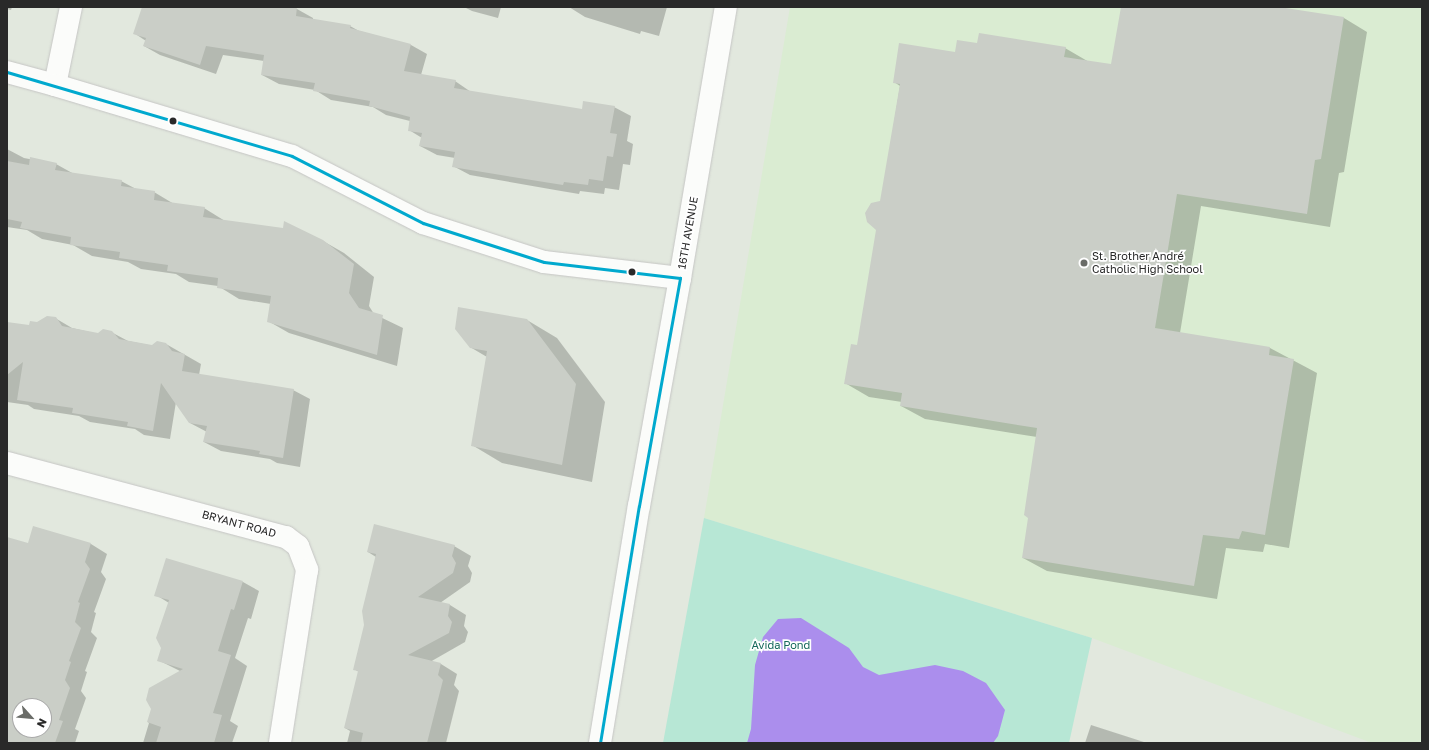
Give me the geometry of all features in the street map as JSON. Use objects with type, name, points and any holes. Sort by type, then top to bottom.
[{"type":"street","points":[[55,85],[70,7]]},
{"type":"street","name":"16TH AVENUE","points":[[600,743],[640,499],[680,278],[726,7]]},
{"type":"street","points":[[7,72],[292,156],[423,223],[544,262],[680,278]]},
{"type":"street","name":"BRYANT ROAD","points":[[7,463],[286,537],[298,546],[307,570],[280,743]]},
{"type":"shaded area","name":"St. Brother André Catholic High School","points":[[790,7],[1422,7],[1422,743],[1372,743],[1092,638],[704,518]]},
{"type":"shaded area","name":"Avida Pond","points":[[801,618],[849,648],[863,667],[879,675],[935,665],[963,671],[986,683],[1005,710],[998,736],[993,743],[747,743],[751,729],[755,665],[763,637],[778,619]]},
{"type":"green space","name":"Avida Pond","points":[[704,518],[1092,638],[1069,743],[663,743]]},
{"type":"building","points":[[142,7],[297,7],[296,16],[351,25],[350,28],[411,44],[404,71],[456,80],[454,88],[582,109],[583,101],[615,106],[610,133],[617,134],[613,157],[607,156],[603,181],[589,179],[588,185],[564,182],[563,185],[452,167],[455,152],[419,146],[422,133],[408,131],[410,117],[369,106],[370,101],[313,91],[315,83],[261,75],[264,55],[206,46],[200,65],[143,46],[146,38],[133,34]]},
{"type":"building","points":[[1121,7],[1279,7],[1344,17],[1321,159],[1315,160],[1307,214],[1177,194],[1155,328],[1270,347],[1269,355],[1294,359],[1265,535],[1242,531],[1239,539],[1203,535],[1194,586],[1022,558],[1028,518],[1024,515],[1037,428],[900,406],[902,393],[844,384],[851,344],[857,345],[876,230],[867,222],[865,213],[871,203],[880,201],[900,84],[893,83],[899,43],[955,52],[957,40],[977,43],[979,33],[1066,47],[1064,57],[1111,64]]},
{"type":"building","points":[[30,157],[57,163],[55,170],[122,180],[121,186],[155,191],[154,200],[205,207],[203,217],[283,228],[284,221],[323,240],[354,264],[349,293],[359,308],[383,315],[377,355],[267,322],[271,296],[217,288],[218,278],[167,271],[168,265],[119,258],[120,252],[70,245],[71,237],[20,228],[22,222],[7,219],[7,161],[29,165]]},
{"type":"building","points":[[458,307],[527,319],[576,384],[562,465],[471,446],[487,351],[470,348],[455,329]]},
{"type":"building","points":[[47,316],[56,317],[62,326],[98,333],[103,329],[112,331],[119,339],[152,345],[157,341],[166,343],[172,351],[185,354],[182,371],[294,389],[283,458],[259,454],[260,451],[203,442],[207,426],[189,423],[161,383],[153,431],[127,426],[128,422],[72,413],[73,408],[17,400],[23,362],[7,375],[7,322],[29,325],[30,321],[37,322]]},
{"type":"building","points":[[374,524],[455,545],[452,556],[456,563],[453,573],[418,597],[450,604],[448,616],[452,622],[449,633],[408,655],[441,663],[438,675],[443,680],[427,743],[361,743],[363,733],[344,728],[358,671],[353,670],[364,625],[362,611],[376,554],[367,552]]},
{"type":"building","points":[[33,526],[91,543],[85,562],[90,569],[78,602],[80,603],[75,622],[81,628],[69,661],[71,662],[65,680],[70,688],[59,720],[63,721],[55,743],[7,743],[7,537],[28,543]]},
{"type":"building","points":[[166,558],[243,581],[234,610],[231,609],[218,651],[231,655],[213,713],[222,715],[214,743],[156,743],[161,727],[147,722],[151,709],[146,700],[149,688],[183,669],[157,661],[161,648],[156,638],[169,600],[154,596]]},
{"type":"transit line","points":[[7,72],[292,156],[423,223],[544,262],[680,278]]},
{"type":"transit line","points":[[600,743],[639,506],[680,278]]},
{"type":"place","name":"St. Brother André Catholic High School","points":[[1084,263]]}]
